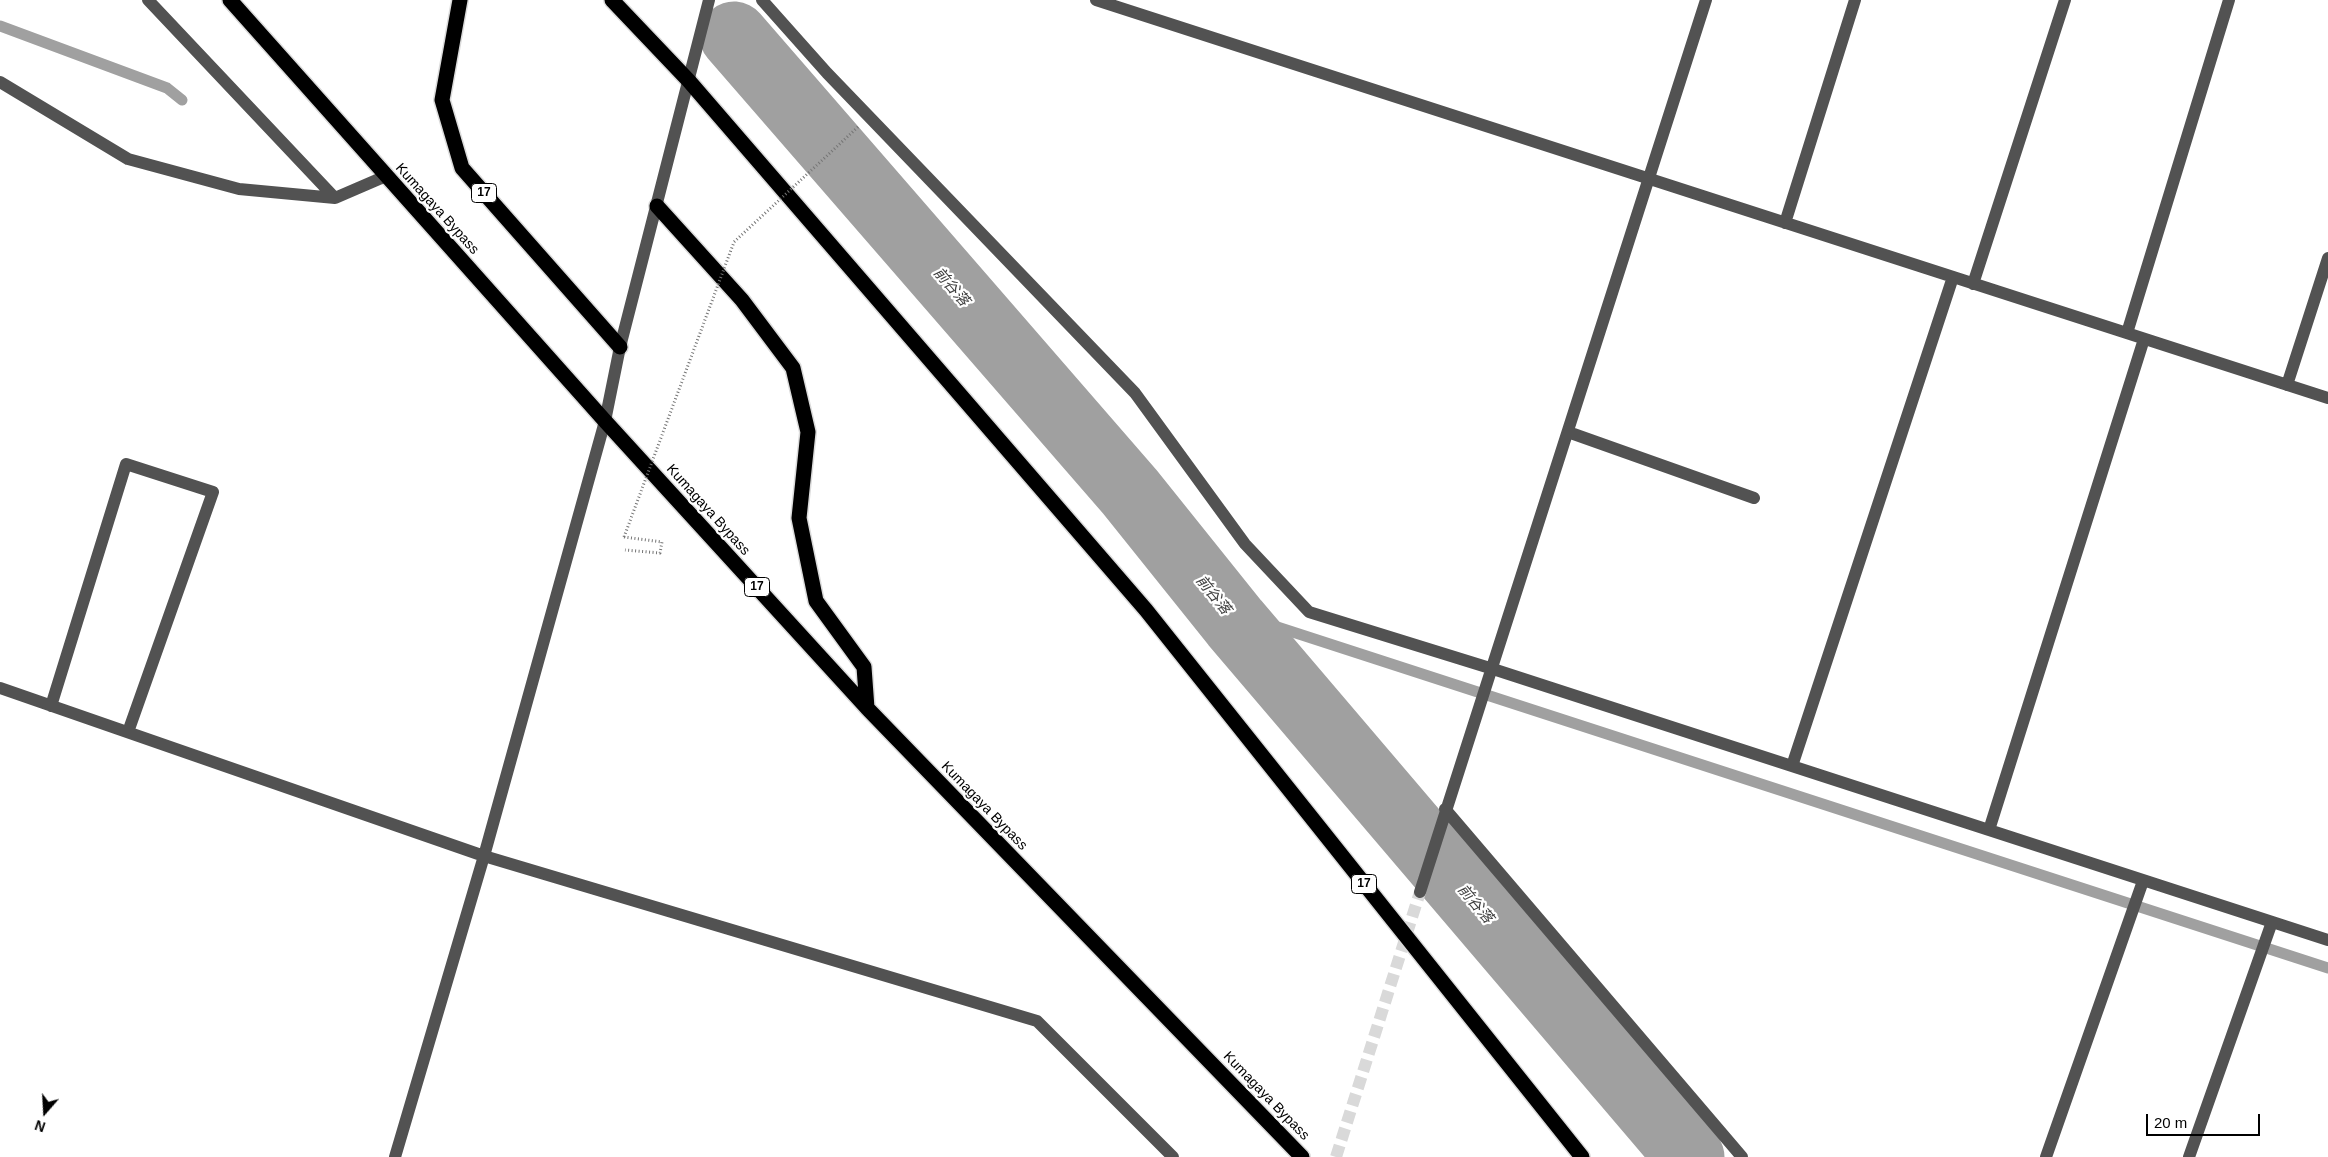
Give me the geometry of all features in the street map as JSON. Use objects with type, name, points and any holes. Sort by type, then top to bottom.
[{"type":"highway","name":"Kumagaya Bypass","points":[[230,0],[605,421],[867,708],[1302,1157]]},
{"type":"highway","name":"17","points":[[460,0],[442,100],[462,168],[620,347]]},
{"type":"highway","name":"17","points":[[612,0],[689,81],[1146,610],[1582,1157]]},
{"type":"highway","points":[[657,206],[742,300],[793,368],[808,432],[800,518],[816,601],[864,667],[867,708]]},
{"type":"street","points":[[148,0],[335,198]]},
{"type":"street","points":[[395,1157],[484,856],[605,421],[620,347],[710,0]]},
{"type":"street","points":[[762,0],[827,73],[1134,393],[1245,544],[1309,612],[2328,940]]},
{"type":"street","points":[[1096,0],[2328,398]]},
{"type":"street","points":[[1420,892],[1706,0]]},
{"type":"street","points":[[1786,223],[1854,0]]},
{"type":"street","points":[[1973,284],[2065,0]]},
{"type":"street","points":[[2127,333],[2229,0]]},
{"type":"street","points":[[0,82],[128,159],[239,189],[335,198],[386,176]]},
{"type":"street","points":[[2287,385],[2328,258]]},
{"type":"street","points":[[1792,766],[1953,277]]},
{"type":"street","points":[[1989,830],[2144,338]]},
{"type":"street","points":[[1568,432],[1754,498]]},
{"type":"street","points":[[51,706],[126,464],[213,492],[128,732]]},
{"type":"street","points":[[0,688],[484,856],[1037,1021],[1173,1157]]},
{"type":"street","points":[[1445,811],[1742,1157]]},
{"type":"street","points":[[2046,1157],[2143,881]]},
{"type":"street","points":[[2189,1157],[2272,922]]},
{"type":"path","points":[[625,550],[660,553],[662,542],[624,537],[734,242],[859,126]]},
{"type":"waterway","points":[[0,26],[167,88],[182,100]]},
{"type":"waterway","name":"前谷落","points":[[734,36],[1130,492],[1235,623],[1690,1157]]},
{"type":"waterway","points":[[1225,610],[2328,968]]},
{"type":"tunnel","points":[[1336,1157],[1420,892]]}]
